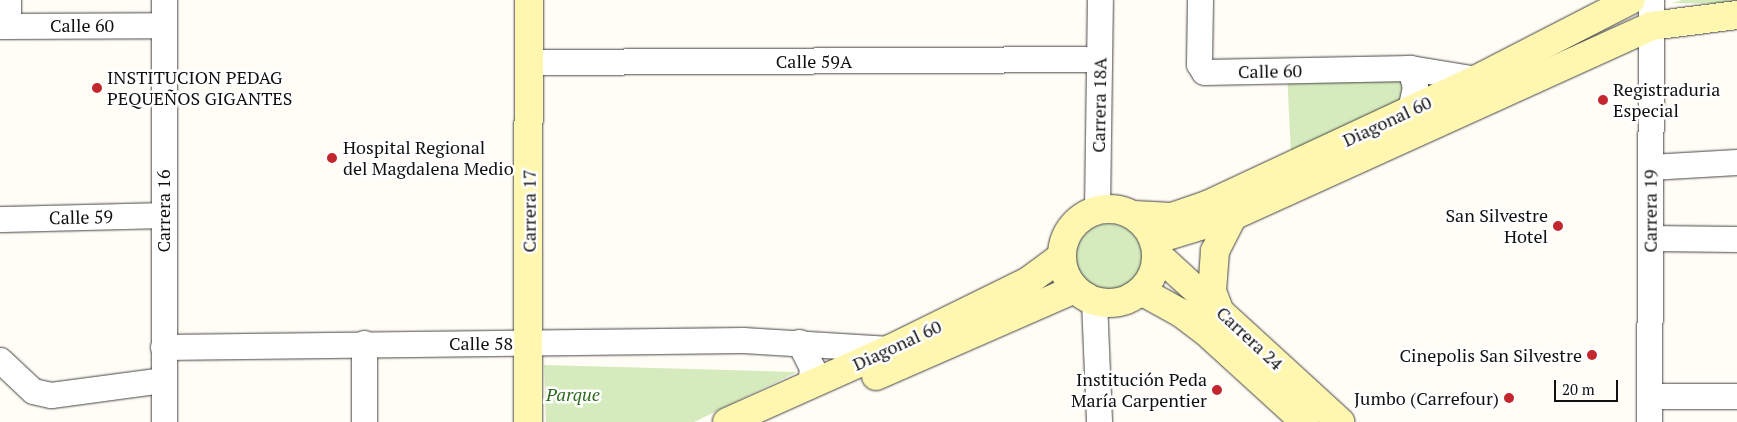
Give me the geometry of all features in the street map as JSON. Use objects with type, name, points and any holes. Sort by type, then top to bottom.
[{"type":"street","points":[[4,26],[8,0]]},
{"type":"street","name":"Carrera 16","points":[[164,0],[164,422]]},
{"type":"street","name":"Carrera 17","points":[[528,422],[529,0]]},
{"type":"street","name":"Carrera 18A","points":[[1097,209],[1100,0]]},
{"type":"street","name":"Calle 60","points":[[1200,0],[1199,64],[1204,72],[1410,68],[1477,79]]},
{"type":"street","name":"Diagonal 60","points":[[1134,215],[1172,217],[1207,205],[1477,79],[1631,0]]},
{"type":"street","points":[[1651,13],[1737,15]]},
{"type":"street","name":"Diagonal 60","points":[[1156,248],[1233,216],[1651,13]]},
{"type":"street","name":"Carrera 19","points":[[1649,422],[1651,13]]},
{"type":"street","name":"Calle 60","points":[[4,26],[164,25]]},
{"type":"street","name":"Calle 59A","points":[[529,62],[1099,60]]},
{"type":"street","points":[[1410,68],[1415,87],[1410,110]]},
{"type":"street","points":[[1650,167],[1737,162]]},
{"type":"street","points":[[1097,209],[1118,209],[1134,215],[1156,248],[1154,272],[1141,291],[1125,301],[1110,304],[1085,295],[1063,269],[1061,257],[1068,232],[1077,221],[1097,209]]},
{"type":"street","name":"Calle 59","points":[[0,219],[163,215]]},
{"type":"street","points":[[1218,307],[1212,291],[1215,251],[1233,216]]},
{"type":"street","points":[[1650,238],[1737,239]]},
{"type":"street","name":"Carrera 24","points":[[1156,248],[1340,422]]},
{"type":"street","name":"Diagonal 60","points":[[727,422],[890,349],[1027,282],[1061,257]]},
{"type":"street","name":"Carrera 24","points":[[1141,291],[1181,313],[1205,331],[1306,422]]},
{"type":"street","points":[[1085,295],[1099,422]]},
{"type":"street","name":"Diagonal 60","points":[[772,422],[1085,295]]},
{"type":"street","name":"Calle 58","points":[[163,346],[742,340],[890,349]]},
{"type":"street","points":[[799,342],[812,368],[810,384]]},
{"type":"street","points":[[364,343],[364,422]]},
{"type":"street","points":[[0,360],[33,391],[51,395],[164,380]]},
{"type":"street","points":[[1649,396],[1737,396]]},
{"type":"green space","points":[[1683,0],[1737,0],[1737,4],[1672,3]]},
{"type":"green space","points":[[1287,71],[1405,75],[1401,99],[1291,155]]},
{"type":"green space","points":[[1103,224],[1115,224],[1127,229],[1137,239],[1142,251],[1140,270],[1127,285],[1115,290],[1103,290],[1091,285],[1081,275],[1076,263],[1076,251],[1081,239],[1091,229]]},
{"type":"green space","name":"Parque","points":[[544,365],[797,372],[694,422],[546,422]]},
{"type":"place","name":"INSTITUCION PEDAG PEQUEÑOS GIGANTES","points":[[97,88]]},
{"type":"place","name":"Registraduria Especial","points":[[1603,100]]},
{"type":"place","name":"Hospital Regional del Magdalena Medio","points":[[332,158]]},
{"type":"place","name":"San Silvestre Hotel","points":[[1558,226]]},
{"type":"place","name":"Cinepolis San Silvestre","points":[[1592,355]]},
{"type":"place","name":"Institución Peda María Carpentier","points":[[1217,390]]},
{"type":"place","name":"Jumbo (Carrefour)","points":[[1509,398]]}]
